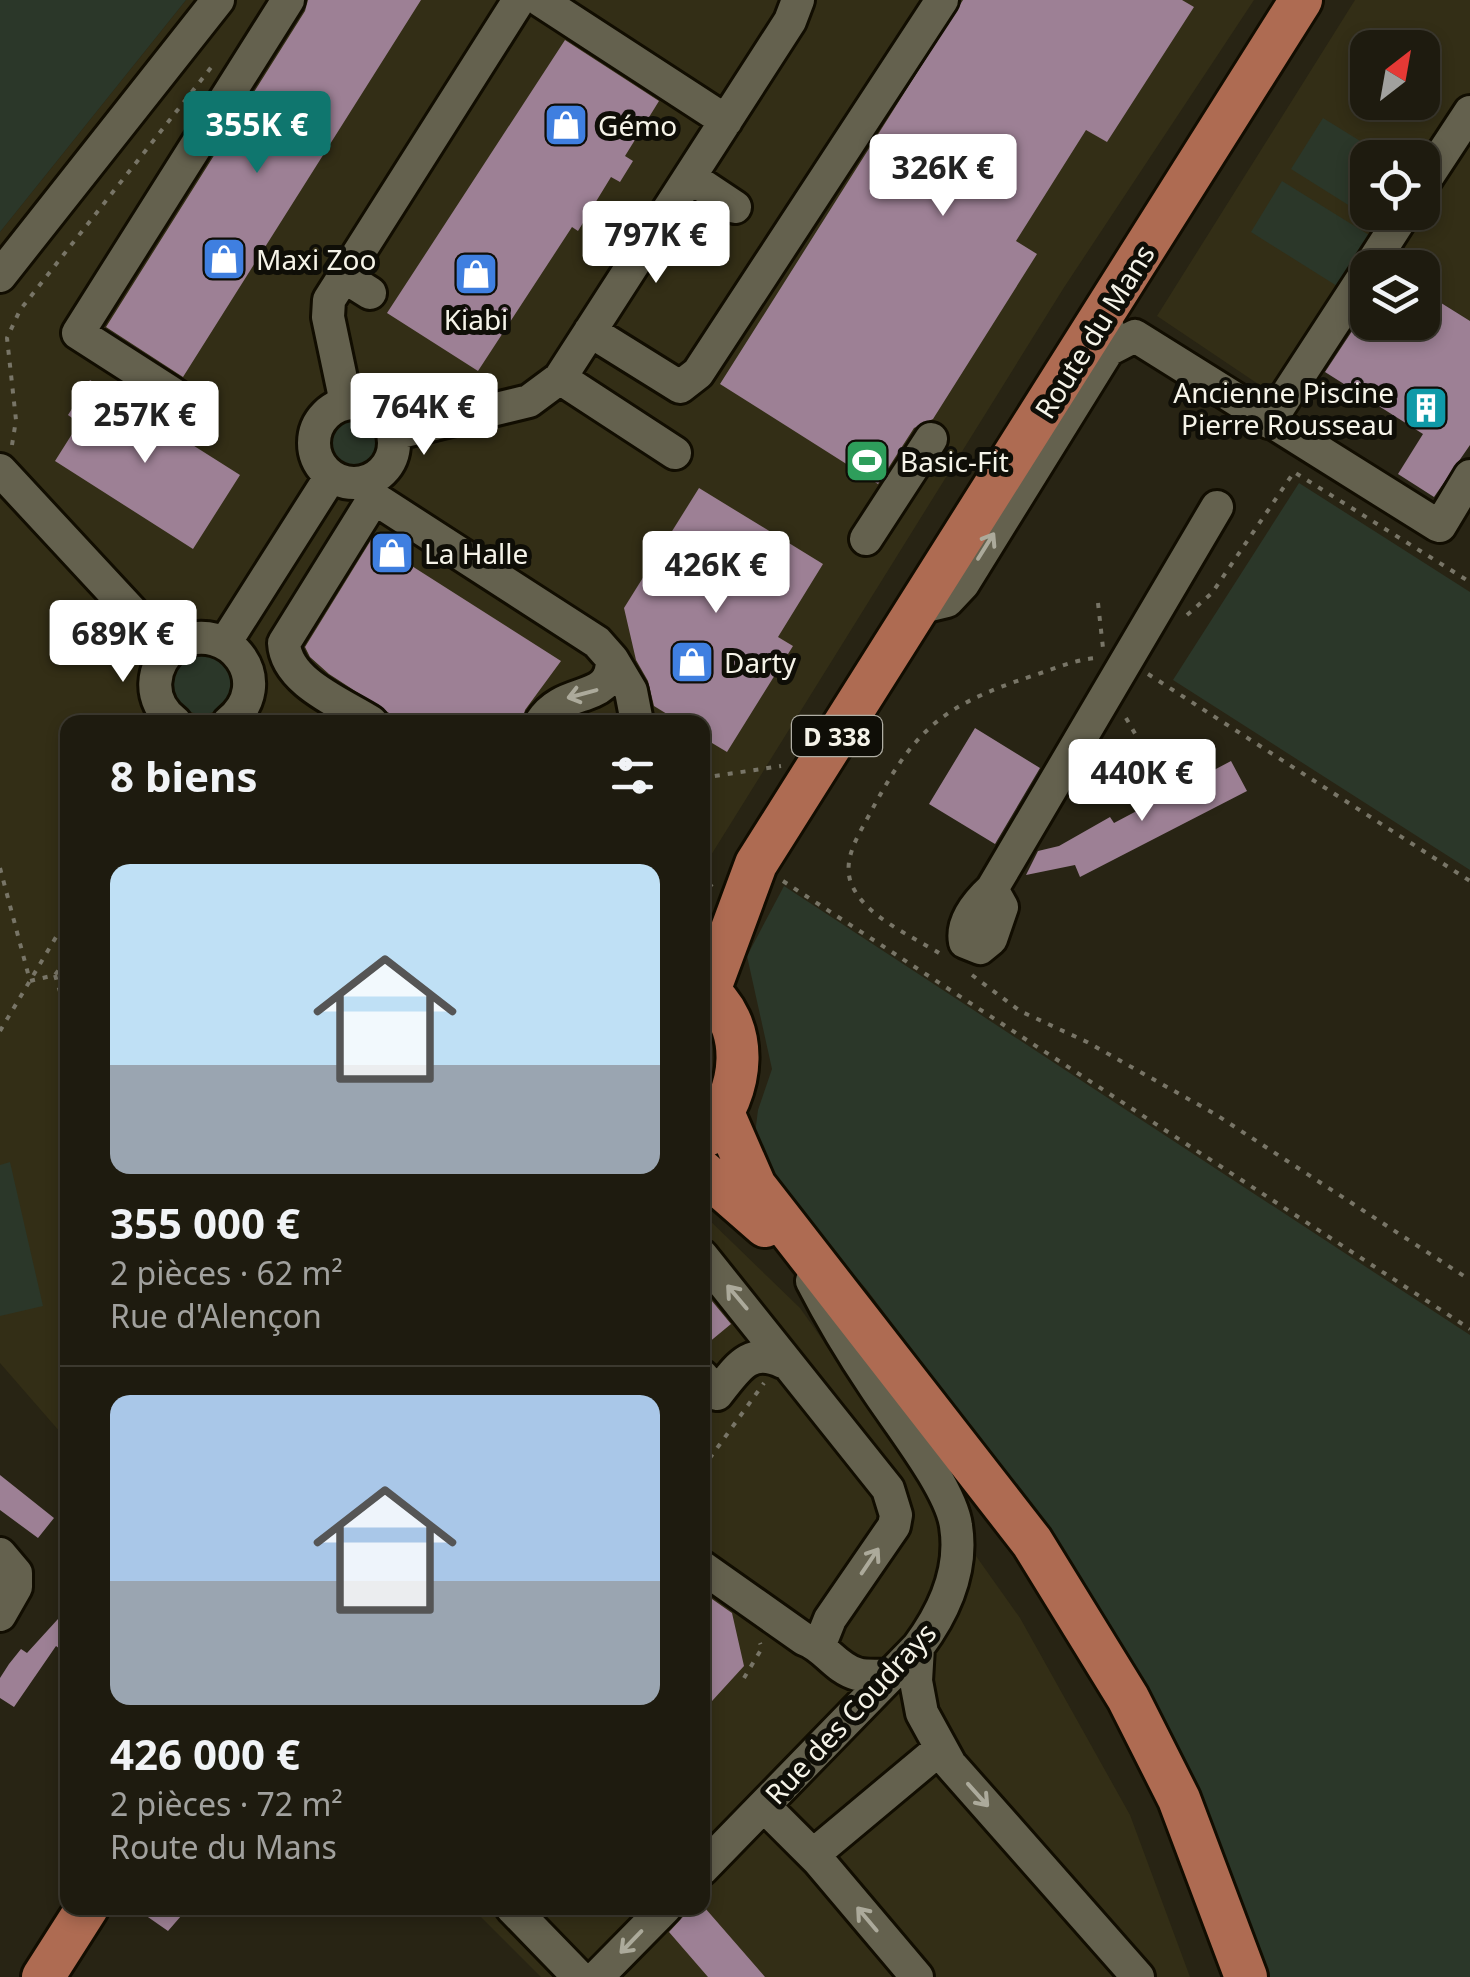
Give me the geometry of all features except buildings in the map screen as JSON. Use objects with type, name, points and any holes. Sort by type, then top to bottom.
[{"type":"main road","name":"Route du Mans","points":[[710,978],[756,864],[918,608],[1108,330],[1301,0]]},
{"type":"main road","name":"Route du Mans","points":[[710,912],[756,864]]},
{"type":"main road","points":[[710,993],[729,1018],[739,1050],[738,1084],[714,1128],[1032,1542],[1128,1698],[1180,1799],[1246,1977]]},
{"type":"main road","points":[[710,1178],[748,1209],[810,1277],[1068,1605]]},
{"type":"main road","points":[[43,1977],[83,1915]]},
{"type":"street","points":[[0,276],[218,0]]},
{"type":"street","points":[[198,410],[78,332],[288,0]]},
{"type":"street","points":[[340,404],[344,392],[328,309],[357,285],[519,0]]},
{"type":"street","points":[[540,0],[726,121]]},
{"type":"street","points":[[393,434],[484,400],[529,402],[560,378],[790,21],[798,0]]},
{"type":"street","points":[[590,331],[680,387],[698,373],[942,0]]},
{"type":"street","points":[[1440,158],[1470,112]]},
{"type":"street","points":[[690,177],[735,207]]},
{"type":"street","points":[[1269,422],[1350,297]]},
{"type":"street","points":[[1108,330],[1135,336],[1440,526],[1470,476]]},
{"type":"street","points":[[560,378],[675,453]]},
{"type":"street","points":[[360,715],[290,668],[284,642],[373,489],[390,460],[393,434],[389,423],[363,403],[340,404],[323,416],[314,435],[316,457],[331,476],[373,489],[596,642],[612,659],[631,691],[636,715]]},
{"type":"street","points":[[866,539],[932,439]]},
{"type":"street","points":[[4,462],[168,651]]},
{"type":"street","points":[[225,642],[331,476]]},
{"type":"street","points":[[992,889],[1217,507]]},
{"type":"street","points":[[168,715],[161,708],[154,684],[160,661],[168,651],[195,637],[225,642],[246,667],[244,715]]},
{"type":"street","points":[[548,715],[565,698],[597,690],[607,683],[612,659]]},
{"type":"street","points":[[710,1265],[761,1326],[783,1362],[888,1488],[896,1515],[894,1526],[830,1619],[820,1644]]},
{"type":"street","name":"Rue des Coudrays","points":[[710,1861],[918,1646],[942,1614],[956,1564],[956,1524],[928,1465],[834,1323],[810,1277]]},
{"type":"street","points":[[710,1385],[753,1356],[766,1354],[783,1362]]},
{"type":"street","points":[[0,1554],[16,1573],[16,1587],[0,1615]]},
{"type":"street","points":[[710,1573],[804,1639],[820,1644],[831,1658],[857,1674],[890,1676]]},
{"type":"street","points":[[918,1646],[916,1681],[922,1713],[950,1764],[1138,1977]]},
{"type":"street","points":[[813,1856],[941,1748]]},
{"type":"street","points":[[764,1806],[813,1856],[917,1977]]},
{"type":"street","points":[[519,1915],[579,1977]]},
{"type":"street","points":[[597,1977],[658,1915]]},
{"type":"path","points":[[4,462],[14,441],[16,420],[7,338],[20,310],[222,53]]},
{"type":"path","points":[[1186,616],[1212,593],[1294,472],[1470,582]]},
{"type":"path","points":[[953,962],[862,904],[849,880],[850,851],[908,748],[938,718],[999,687],[1082,659],[1105,657],[1098,603]]},
{"type":"path","points":[[1128,662],[1470,881]]},
{"type":"path","points":[[1111,691],[1165,786]]},
{"type":"path","points":[[710,777],[783,766]]},
{"type":"path","points":[[756,864],[1470,1329]]},
{"type":"path","points":[[0,868],[30,981]]},
{"type":"path","points":[[0,1031],[60,931]]},
{"type":"path","points":[[30,981],[55,975],[60,968]]},
{"type":"path","points":[[968,972],[1020,1011],[1087,1042],[1215,1114],[1470,1280]]},
{"type":"path","points":[[55,975],[60,995]]},
{"type":"path","points":[[710,1458],[769,1375],[783,1362]]},
{"type":"shaded area","points":[[186,0],[1254,0],[1063,289],[710,857],[710,715],[60,715],[60,1432],[0,1363],[0,232]]},
{"type":"shaded area","points":[[1355,0],[1470,0],[1470,321],[1440,302],[1440,250],[1350,250],[1350,330],[1324,371],[1302,356],[1270,392],[1157,316]]},
{"type":"shaded area","points":[[710,1221],[800,1308],[1020,1618],[1130,1815],[1190,1977],[541,1977],[479,1915],[710,1915]]},
{"type":"green space","points":[[0,0],[186,0],[0,232]]},
{"type":"green space","points":[[1323,118],[1359,140],[1350,140],[1350,206],[1291,169]]},
{"type":"green space","points":[[1282,181],[1350,223],[1350,230],[1369,235],[1360,250],[1350,250],[1350,265],[1337,286],[1251,232]]},
{"type":"green space","points":[[354,412],[375,421],[384,442],[375,463],[354,472],[333,463],[324,442],[333,421]]},
{"type":"green space","points":[[1299,483],[1470,592],[1470,870],[1173,680]]},
{"type":"green space","points":[[202,652],[224,661],[233,683],[224,705],[202,714],[180,705],[171,683],[180,661]]},
{"type":"green space","points":[[784,886],[1470,1335],[1470,1977],[1263,1977],[1167,1723],[986,1448],[867,1290],[804,1218],[754,1142],[758,1110],[772,1069],[747,956]]},
{"type":"green space","points":[[10,1162],[43,1306],[0,1316],[0,1165]]},
{"type":"place","name":"Gémo","points":[[566,125]]},
{"type":"place","name":"Maxi Zoo","points":[[224,259]]},
{"type":"place","name":"Kiabi","points":[[476,274]]},
{"type":"place","name":"Ancienne Piscine Pierre Rousseau","points":[[1426,408]]},
{"type":"place","name":"Basic-Fit","points":[[867,461]]},
{"type":"place","name":"La Halle","points":[[392,553]]},
{"type":"place","name":"Darty","points":[[692,662]]}]
